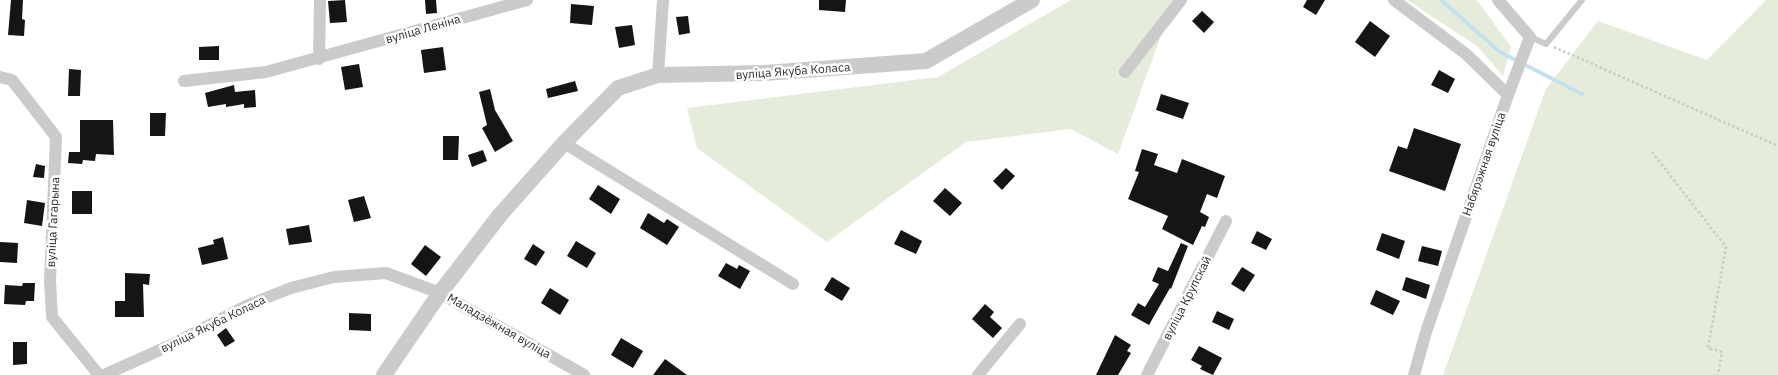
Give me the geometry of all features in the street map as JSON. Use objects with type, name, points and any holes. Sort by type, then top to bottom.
[{"type":"street","points":[[319,59],[320,0]]},
{"type":"street","name":"вуліца Леніна","points":[[184,80],[266,72],[319,59],[527,0]]},
{"type":"street","points":[[658,74],[663,0]]},
{"type":"street","name":"вуліца Якуба Коласа","points":[[384,375],[440,293],[500,215],[564,143],[618,88],[658,74],[765,73],[926,60],[1032,0]]},
{"type":"street","points":[[1125,72],[1181,0]]},
{"type":"street","points":[[1394,0],[1466,54],[1508,95]]},
{"type":"street","points":[[1498,0],[1530,37]]},
{"type":"street","name":"Набярэжная вуліца","points":[[1414,375],[1426,332],[1530,37]]},
{"type":"street","name":"вуліца Гагарына","points":[[0,77],[12,80],[56,137],[50,282],[52,317],[99,375]]},
{"type":"street","points":[[564,143],[793,284]]},
{"type":"street","name":"вуліца Крупскай","points":[[1147,375],[1226,221]]},
{"type":"street","name":"вуліца Якуба Коласа","points":[[104,375],[171,346],[248,305],[291,288],[334,277],[386,273],[440,293]]},
{"type":"street","name":"Маладзёжная вуліца","points":[[440,293],[584,375]]},
{"type":"street","points":[[978,375],[1020,324]]},
{"type":"lane","points":[[1530,37],[1546,44],[1582,0]]},
{"type":"path","points":[[1546,44],[1778,146]]},
{"type":"path","points":[[1652,152],[1726,247],[1708,348],[1722,352],[1718,375]]},
{"type":"green space","points":[[1071,0],[1174,0],[1118,154],[1071,129],[966,142],[827,242],[697,148],[687,108],[938,77]]},
{"type":"green space","points":[[1407,0],[1477,0],[1511,47],[1503,76],[1477,46]]},
{"type":"green space","points":[[1766,0],[1778,0],[1778,375],[1443,375],[1546,89],[1598,21],[1707,60]]},
{"type":"building","points":[[11,0],[23,0],[22,19],[25,20],[24,36],[8,35]]},
{"type":"building","points":[[345,0],[347,22],[330,23],[328,1]]},
{"type":"building","points":[[425,0],[436,0],[437,13],[426,14]]},
{"type":"building","points":[[819,0],[846,0],[845,12],[819,10]]},
{"type":"building","points":[[1307,0],[1325,0],[1316,15],[1303,7]]},
{"type":"building","points":[[571,4],[594,6],[592,25],[570,23]]},
{"type":"building","points":[[1202,11],[1214,22],[1204,33],[1192,21]]},
{"type":"building","points":[[688,16],[690,33],[679,35],[676,17]]},
{"type":"building","points":[[1370,21],[1390,36],[1375,57],[1355,42]]},
{"type":"building","points":[[632,25],[635,45],[619,48],[615,27]]},
{"type":"building","points":[[219,46],[219,60],[199,60],[199,47]]},
{"type":"building","points":[[443,47],[446,70],[424,73],[421,50]]},
{"type":"building","points":[[359,64],[363,87],[345,90],[341,67]]},
{"type":"building","points":[[69,69],[81,70],[80,96],[68,96]]},
{"type":"building","points":[[1439,70],[1455,79],[1448,93],[1431,85]]},
{"type":"building","points":[[575,81],[578,91],[548,98],[546,89]]},
{"type":"building","points":[[234,85],[235,92],[255,90],[256,107],[244,108],[244,104],[226,107],[226,104],[208,107],[205,93]]},
{"type":"building","points":[[490,89],[495,110],[513,141],[495,152],[482,128],[487,125],[479,92]]},
{"type":"building","points":[[1161,94],[1189,103],[1183,119],[1156,110]]},
{"type":"building","points":[[150,113],[166,113],[165,136],[150,136]]},
{"type":"building","points":[[80,120],[113,120],[114,155],[96,154],[95,161],[83,160],[82,164],[68,163],[69,152],[80,152]]},
{"type":"building","points":[[1414,128],[1461,144],[1445,191],[1389,171],[1398,146],[1407,149]]},
{"type":"building","points":[[443,136],[459,136],[458,160],[443,160]]},
{"type":"building","points":[[1142,149],[1158,154],[1154,165],[1177,173],[1182,159],[1225,176],[1217,198],[1207,194],[1200,212],[1209,217],[1205,227],[1202,226],[1193,245],[1162,229],[1168,216],[1128,199],[1139,172],[1135,171]]},
{"type":"building","points":[[483,150],[487,161],[472,167],[468,155]]},
{"type":"building","points":[[36,164],[45,166],[44,178],[33,177]]},
{"type":"building","points":[[1006,168],[1015,176],[1002,190],[993,181]]},
{"type":"building","points":[[598,185],[620,199],[611,214],[589,199]]},
{"type":"building","points":[[945,188],[962,203],[950,216],[933,201]]},
{"type":"building","points":[[72,191],[92,191],[92,214],[72,214]]},
{"type":"building","points":[[364,196],[371,218],[354,222],[348,200]]},
{"type":"building","points":[[27,200],[45,203],[42,226],[24,223]]},
{"type":"building","points":[[648,213],[664,223],[667,219],[679,227],[667,245],[640,228]]},
{"type":"building","points":[[309,225],[312,242],[289,245],[286,229]]},
{"type":"building","points":[[901,230],[922,241],[916,254],[894,244]]},
{"type":"building","points":[[1257,231],[1272,239],[1266,250],[1251,243]]},
{"type":"building","points":[[1382,233],[1405,241],[1399,259],[1376,250]]},
{"type":"building","points":[[223,237],[228,259],[202,265],[198,248],[214,244],[213,240]]},
{"type":"building","points":[[576,241],[596,253],[587,268],[567,256]]},
{"type":"building","points":[[0,242],[18,243],[17,263],[0,262]]},
{"type":"building","points":[[1181,243],[1188,246],[1171,289],[1149,325],[1131,315],[1138,303],[1145,307],[1159,284],[1152,281],[1158,267],[1168,271]]},
{"type":"building","points":[[533,244],[545,252],[536,266],[524,259]]},
{"type":"building","points":[[425,245],[441,257],[426,276],[411,264]]},
{"type":"building","points":[[1422,246],[1442,251],[1438,266],[1418,261]]},
{"type":"building","points":[[726,263],[737,269],[739,265],[750,271],[740,289],[718,276]]},
{"type":"building","points":[[1242,267],[1255,275],[1244,292],[1231,284]]},
{"type":"building","points":[[125,273],[150,274],[149,285],[143,284],[144,317],[115,317],[115,301],[125,301]]},
{"type":"building","points":[[832,277],[850,288],[842,301],[824,290]]},
{"type":"building","points":[[1406,277],[1430,285],[1426,299],[1402,290]]},
{"type":"building","points":[[23,283],[35,283],[34,301],[26,301],[25,305],[4,304],[5,285],[22,286]]},
{"type":"building","points":[[550,288],[569,300],[560,315],[541,303]]},
{"type":"building","points":[[1376,290],[1400,301],[1393,315],[1370,304]]},
{"type":"building","points":[[985,304],[994,312],[990,317],[1002,328],[993,338],[972,319]]},
{"type":"building","points":[[1217,311],[1234,319],[1229,330],[1212,322]]},
{"type":"building","points":[[349,313],[371,314],[371,331],[349,330]]},
{"type":"building","points":[[226,328],[235,341],[225,347],[217,335]]},
{"type":"building","points":[[1115,335],[1131,345],[1127,351],[1131,353],[1118,375],[1096,375]]},
{"type":"building","points":[[621,338],[643,351],[633,368],[611,355]]},
{"type":"building","points":[[13,342],[27,342],[27,364],[13,365]]},
{"type":"building","points":[[1199,346],[1222,358],[1213,375],[1200,369],[1202,366],[1191,360]]},
{"type":"building","points":[[665,359],[687,375],[653,375]]},
{"type":"waterway","points":[[1441,0],[1500,52],[1582,94]]}]
